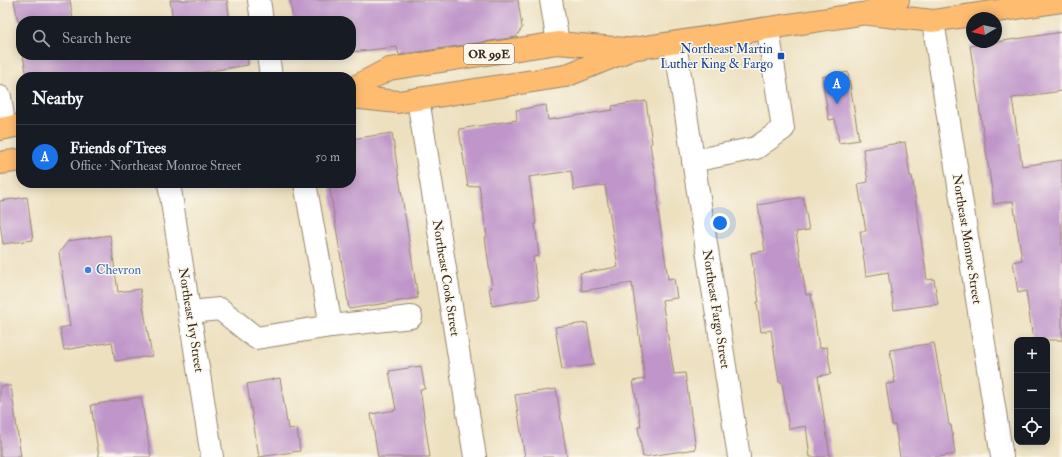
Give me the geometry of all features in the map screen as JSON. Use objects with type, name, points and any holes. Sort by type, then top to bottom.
[{"type":"main road","name":"OR 99E","points":[[356,98],[398,102],[565,76],[632,50],[768,29],[898,0]]},
{"type":"main road","name":"OR 99E","points":[[866,7],[933,21],[1062,1]]},
{"type":"main road","name":"OR 99E","points":[[356,86],[389,69],[558,43],[632,50]]},
{"type":"main road","points":[[0,163],[16,161]]},
{"type":"street","points":[[259,0],[261,16]]},
{"type":"street","points":[[551,0],[558,43]]},
{"type":"street","name":"Northeast Monroe Street","points":[[933,21],[1002,457]]},
{"type":"street","points":[[693,161],[756,148],[782,129],[768,29]]},
{"type":"street","name":"Northeast Fargo Street","points":[[675,43],[739,457]]},
{"type":"street","points":[[269,60],[270,72]]},
{"type":"street","points":[[0,97],[9,127]]},
{"type":"street","name":"Northeast Cook Street","points":[[418,99],[475,457]]},
{"type":"street","name":"Northeast Ivy Street","points":[[170,188],[212,457]]},
{"type":"street","points":[[306,188],[331,326]]},
{"type":"street","points":[[190,312],[220,308],[256,338],[331,326],[411,317]]},
{"type":"building","points":[[14,0],[70,0],[72,16],[17,16]]},
{"type":"building","points":[[170,0],[227,0],[229,16],[172,16]]},
{"type":"building","points":[[290,0],[518,0],[522,28],[516,37],[399,55],[397,47],[356,51],[356,16],[292,16]]},
{"type":"building","points":[[1062,32],[1062,91],[1012,98],[1022,166],[1062,160],[1062,340],[1050,340],[1050,337],[1033,337],[1026,291],[1018,293],[1013,262],[1022,260],[1013,201],[994,204],[970,48],[1002,48],[1002,41]]},
{"type":"building","points":[[24,60],[248,60],[248,65],[204,72],[26,72]]},
{"type":"building","points":[[848,72],[859,140],[839,143],[835,119],[829,120],[822,77]]},
{"type":"building","points":[[646,101],[652,143],[650,144],[659,202],[657,203],[668,279],[674,278],[677,298],[662,300],[674,374],[685,373],[696,449],[643,457],[638,427],[641,426],[633,381],[645,379],[632,283],[582,291],[580,273],[618,267],[605,185],[574,190],[571,171],[529,177],[539,256],[533,257],[539,298],[492,306],[489,288],[492,288],[485,237],[487,237],[479,185],[468,187],[459,129],[517,120],[516,110],[546,105],[548,120],[613,110],[612,106]]},
{"type":"building","points":[[392,133],[418,298],[349,309],[330,188],[356,188],[356,138]]},
{"type":"building","points":[[905,142],[910,176],[912,176],[927,280],[934,279],[938,304],[894,310],[888,272],[866,276],[860,231],[866,231],[858,184],[868,182],[863,149]]},
{"type":"building","points":[[27,197],[33,240],[3,244],[0,223],[0,201]]},
{"type":"building","points":[[803,197],[809,230],[796,232],[806,295],[811,294],[819,348],[827,347],[831,374],[818,376],[830,457],[810,457],[806,426],[789,429],[782,382],[779,382],[771,330],[761,332],[757,302],[759,302],[751,253],[765,251],[758,205]]},
{"type":"building","points":[[110,235],[118,292],[140,289],[152,356],[115,361],[112,342],[64,350],[60,328],[70,326],[59,253],[68,241]]},
{"type":"building","points":[[587,323],[594,365],[562,369],[555,327]]},
{"type":"building","points":[[934,343],[949,425],[951,425],[955,454],[939,457],[900,457],[895,425],[892,425],[886,384],[895,383],[890,350]]},
{"type":"building","points":[[421,366],[425,389],[420,389],[430,457],[378,457],[371,414],[396,410],[389,371]]},
{"type":"building","points":[[280,378],[288,429],[297,428],[300,451],[259,457],[247,384]]},
{"type":"building","points":[[0,386],[11,386],[21,457],[0,457]]},
{"type":"building","points":[[556,389],[567,457],[525,457],[515,395]]},
{"type":"building","points":[[141,397],[151,457],[99,457],[91,405]]},
{"type":"place","name":"Northeast Martin Luther King & Fargo","points":[[781,56]]},
{"type":"place","name":"Friends of Trees","points":[[837,104]]},
{"type":"place","name":"Chevron","points":[[88,270]]}]
